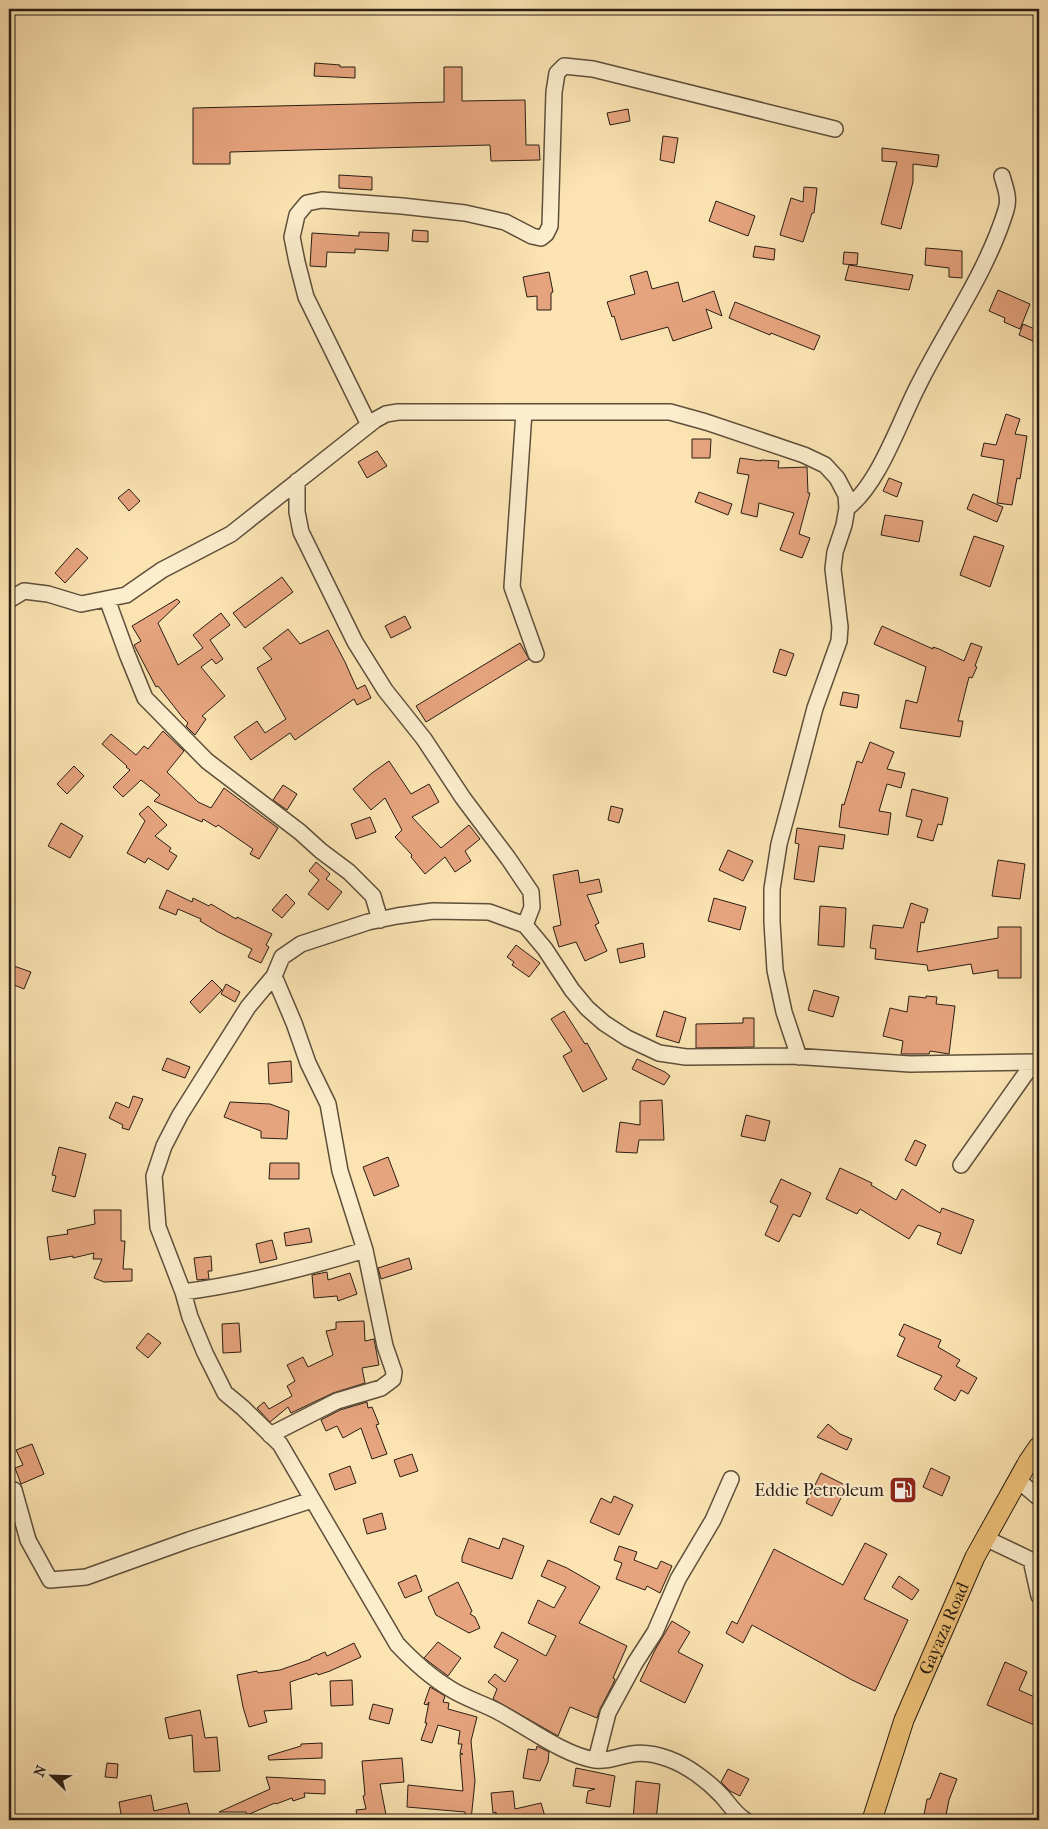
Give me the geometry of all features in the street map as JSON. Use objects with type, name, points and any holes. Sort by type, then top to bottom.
[{"type":"main road","name":"Gayaza Road","points":[[872,1820],[904,1720],[975,1557],[1039,1446]]},
{"type":"street","points":[[369,425],[306,297],[292,237],[298,214],[308,203],[322,200],[402,206],[465,214],[505,222],[532,236],[541,238],[546,234],[550,226],[554,92],[557,73],[564,66],[593,69],[835,129]]},
{"type":"street","points":[[847,508],[862,496],[874,476],[919,383],[976,280],[1007,208],[1007,193],[1002,176]]},
{"type":"street","points":[[9,600],[24,591],[48,594],[81,604],[126,594],[162,570],[231,534],[369,425],[386,414],[398,412],[670,412],[804,455],[825,465],[837,478],[846,495],[847,508],[844,525],[835,552],[833,569],[840,627],[839,641],[815,708],[779,844],[772,889],[775,970],[784,1012],[799,1056]]},
{"type":"street","points":[[524,412],[512,588],[536,654]]},
{"type":"street","points":[[297,481],[297,512],[301,532],[355,642],[385,690],[424,739],[463,798],[508,858],[530,892],[532,907],[525,925]]},
{"type":"street","points":[[106,599],[145,698],[207,761],[300,832],[348,872],[372,896],[380,920]]},
{"type":"street","points":[[745,1820],[735,1813],[721,1795],[689,1769],[668,1758],[658,1755],[634,1753],[604,1760],[579,1756],[545,1739],[497,1710],[450,1690],[421,1669],[397,1644],[382,1622],[280,1444],[225,1393],[201,1344],[158,1227],[154,1176],[164,1146],[180,1115],[248,1006],[274,976],[282,957],[301,944],[380,920],[433,911],[476,910],[489,912],[525,925],[545,949],[572,990],[587,1008],[611,1028],[646,1048],[659,1053],[686,1056],[799,1056],[910,1064],[1037,1062]]},
{"type":"street","points":[[270,1436],[337,1401],[381,1388],[393,1379],[394,1372],[385,1346],[365,1250],[340,1171],[328,1104],[308,1063],[294,1023],[274,976]]},
{"type":"street","points":[[961,1165],[1037,1062]]},
{"type":"street","points":[[183,1292],[250,1280],[330,1261],[365,1250]]},
{"type":"street","points":[[596,1760],[608,1713],[635,1663],[655,1632],[678,1579],[713,1520],[731,1480]]},
{"type":"street","points":[[1018,1480],[1039,1498]]},
{"type":"street","points":[[14,1490],[28,1540],[50,1580],[86,1577],[189,1540],[312,1500]]},
{"type":"street","points":[[985,1538],[1031,1560],[1039,1596]]},
{"type":"building","points":[[315,63],[355,67],[355,78],[314,76]]},
{"type":"building","points":[[444,67],[462,67],[462,101],[525,100],[526,145],[539,145],[540,160],[491,161],[490,145],[230,152],[230,164],[193,164],[193,108],[444,102]]},
{"type":"building","points":[[628,109],[630,121],[610,125],[607,113]]},
{"type":"building","points":[[663,136],[678,138],[674,163],[660,160]]},
{"type":"building","points":[[882,148],[939,155],[937,167],[913,164],[913,182],[901,229],[881,224],[897,162],[882,161]]},
{"type":"building","points":[[339,175],[372,177],[372,190],[339,188]]},
{"type":"building","points":[[804,187],[817,188],[814,213],[812,213],[803,242],[780,235],[791,198],[803,202]]},
{"type":"building","points":[[716,201],[755,216],[748,236],[709,221]]},
{"type":"building","points":[[413,230],[428,231],[428,242],[412,241]]},
{"type":"building","points":[[359,232],[389,233],[388,251],[355,249],[355,253],[327,252],[326,267],[310,266],[312,233],[359,236]]},
{"type":"building","points":[[755,246],[775,249],[774,260],[753,257]]},
{"type":"building","points":[[926,248],[962,251],[962,278],[949,277],[949,268],[925,265]]},
{"type":"building","points":[[844,252],[858,253],[857,265],[843,264]]},
{"type":"building","points":[[849,265],[913,275],[909,290],[845,280]]},
{"type":"building","points":[[647,271],[652,289],[678,282],[683,302],[714,291],[722,316],[706,309],[712,328],[673,341],[668,327],[621,340],[614,316],[612,317],[607,302],[635,294],[630,276]]},
{"type":"building","points":[[549,272],[553,292],[551,293],[551,310],[537,310],[537,296],[527,297],[523,277]]},
{"type":"building","points":[[998,290],[1030,304],[1020,329],[1004,322],[1005,318],[989,311]]},
{"type":"building","points":[[735,302],[820,336],[814,350],[729,318]]},
{"type":"building","points":[[1023,324],[1037,330],[1033,341],[1019,335]]},
{"type":"building","points":[[1006,414],[1020,419],[1015,434],[1027,436],[1020,479],[1017,478],[1012,505],[997,503],[1004,460],[981,456],[984,443],[996,445]]},
{"type":"building","points":[[692,439],[711,439],[710,458],[692,458]]},
{"type":"building","points":[[377,451],[387,466],[367,478],[358,462]]},
{"type":"building","points":[[740,458],[779,461],[778,468],[807,467],[808,493],[810,493],[799,534],[810,538],[802,558],[780,550],[794,513],[759,503],[757,517],[741,513],[749,475],[737,473]]},
{"type":"building","points":[[889,478],[902,483],[897,497],[883,491]]},
{"type":"building","points":[[129,489],[140,501],[129,511],[118,498]]},
{"type":"building","points":[[699,492],[732,504],[728,515],[695,502]]},
{"type":"building","points":[[973,494],[1003,507],[997,522],[967,509]]},
{"type":"building","points":[[885,515],[923,521],[919,542],[881,535]]},
{"type":"building","points":[[974,536],[1004,546],[990,587],[960,575]]},
{"type":"building","points":[[77,548],[88,558],[65,583],[55,573]]},
{"type":"building","points":[[282,577],[293,592],[245,628],[233,613]]},
{"type":"building","points":[[177,599],[180,602],[158,623],[178,665],[203,648],[193,635],[221,613],[230,625],[210,640],[223,659],[216,664],[212,659],[201,667],[225,696],[202,716],[206,719],[195,735],[186,726],[188,723],[158,686],[156,687],[134,645],[141,641],[132,626]]},
{"type":"building","points":[[405,616],[411,628],[391,638],[385,626]]},
{"type":"building","points":[[882,626],[964,661],[971,643],[982,647],[975,666],[977,667],[972,678],[969,677],[958,721],[963,721],[960,737],[900,728],[906,700],[917,703],[926,667],[874,644]]},
{"type":"building","points":[[288,629],[300,644],[328,630],[357,689],[365,685],[371,698],[357,705],[354,699],[295,740],[290,733],[251,760],[234,737],[257,721],[265,733],[286,719],[257,668],[272,659],[263,648]]},
{"type":"building","points":[[520,643],[529,659],[426,722],[416,706]]},
{"type":"building","points":[[780,649],[794,654],[786,676],[773,672]]},
{"type":"building","points":[[843,692],[859,695],[857,708],[840,705]]},
{"type":"building","points":[[163,731],[184,751],[167,772],[198,802],[211,808],[224,788],[278,828],[259,859],[250,854],[253,849],[218,825],[216,827],[203,819],[202,822],[154,801],[160,795],[141,780],[123,797],[113,787],[130,770],[102,744],[111,734],[136,755],[144,746],[148,749]]},
{"type":"building","points":[[870,742],[894,752],[887,769],[905,773],[901,788],[887,784],[879,811],[891,813],[888,835],[839,827],[842,804],[844,805],[857,761],[862,763]]},
{"type":"building","points":[[389,761],[411,794],[429,784],[439,802],[412,817],[441,848],[469,825],[480,839],[465,851],[471,861],[455,872],[445,857],[425,874],[411,857],[412,855],[395,837],[402,830],[385,798],[371,810],[353,789]]},
{"type":"building","points":[[74,766],[84,776],[67,794],[57,784]]},
{"type":"building","points":[[283,785],[297,794],[287,810],[273,800]]},
{"type":"building","points":[[912,789],[948,798],[942,825],[938,824],[933,841],[917,837],[922,820],[906,816]]},
{"type":"building","points":[[148,806],[167,825],[155,836],[171,848],[169,851],[177,856],[168,870],[148,858],[145,863],[127,853],[145,821],[139,814]]},
{"type":"building","points":[[611,806],[623,809],[619,823],[608,820]]},
{"type":"building","points":[[370,817],[376,832],[356,839],[351,824]]},
{"type":"building","points":[[61,823],[83,836],[70,858],[48,846]]},
{"type":"building","points":[[797,828],[845,835],[843,849],[819,846],[814,882],[794,879],[799,844],[795,843]]},
{"type":"building","points":[[728,850],[753,861],[743,881],[719,870]]},
{"type":"building","points":[[998,860],[1025,864],[1020,899],[992,896]]},
{"type":"building","points":[[316,862],[330,874],[326,879],[342,892],[328,910],[308,894],[319,880],[309,871]]},
{"type":"building","points":[[578,870],[580,883],[599,879],[602,892],[587,895],[599,923],[595,925],[607,951],[585,961],[576,942],[559,947],[553,927],[561,925],[553,875]]},
{"type":"building","points":[[167,890],[192,902],[193,898],[209,906],[211,904],[236,919],[237,917],[272,934],[266,945],[269,947],[261,963],[248,957],[252,949],[218,932],[200,921],[201,919],[178,909],[176,915],[159,908]]},
{"type":"building","points":[[286,894],[295,903],[282,918],[272,910]]},
{"type":"building","points":[[714,898],[746,907],[740,930],[708,921]]},
{"type":"building","points":[[911,903],[928,909],[924,923],[921,922],[917,952],[998,938],[998,927],[1021,927],[1021,978],[998,978],[998,970],[973,974],[971,964],[928,971],[927,965],[875,959],[876,949],[870,948],[873,925],[903,928]]},
{"type":"building","points":[[820,906],[846,908],[844,947],[818,945]]},
{"type":"building","points":[[643,943],[645,957],[620,963],[617,949]]},
{"type":"building","points":[[516,945],[540,963],[529,977],[512,965],[514,962],[507,957]]},
{"type":"building","points":[[11,965],[31,972],[24,989],[9,983]]},
{"type":"building","points":[[212,980],[222,990],[200,1013],[190,1002]]},
{"type":"building","points":[[226,984],[240,992],[235,1002],[221,994]]},
{"type":"building","points":[[814,990],[839,997],[833,1017],[808,1010]]},
{"type":"building","points":[[909,996],[937,997],[936,1004],[955,1006],[949,1054],[930,1051],[929,1054],[901,1054],[903,1041],[883,1036],[890,1008],[907,1012]]},
{"type":"building","points":[[564,1011],[585,1044],[587,1043],[607,1079],[583,1092],[563,1056],[572,1051],[551,1019]]},
{"type":"building","points":[[664,1011],[686,1018],[679,1043],[656,1036]]},
{"type":"building","points":[[743,1018],[754,1018],[754,1047],[696,1048],[696,1024],[743,1023]]},
{"type":"building","points":[[167,1058],[190,1067],[185,1078],[162,1070]]},
{"type":"building","points":[[637,1059],[670,1076],[664,1085],[632,1069]]},
{"type":"building","points":[[291,1061],[292,1082],[269,1084],[268,1063]]},
{"type":"building","points":[[133,1096],[143,1099],[129,1130],[122,1128],[123,1125],[109,1118],[116,1102],[129,1108]]},
{"type":"building","points":[[662,1100],[664,1140],[639,1140],[637,1153],[616,1152],[620,1122],[640,1125],[640,1101]]},
{"type":"building","points":[[230,1102],[270,1104],[289,1111],[287,1139],[261,1138],[261,1131],[224,1117]]},
{"type":"building","points":[[746,1115],[770,1121],[765,1141],[741,1136]]},
{"type":"building","points":[[915,1140],[926,1145],[916,1166],[905,1160]]},
{"type":"building","points":[[59,1147],[86,1154],[75,1197],[52,1191],[56,1176],[52,1175]]},
{"type":"building","points":[[388,1157],[399,1186],[374,1196],[363,1167]]},
{"type":"building","points":[[270,1163],[299,1163],[299,1179],[269,1179]]},
{"type":"building","points":[[840,1168],[872,1183],[871,1185],[896,1200],[902,1189],[940,1213],[942,1208],[974,1220],[961,1254],[937,1244],[941,1233],[918,1225],[909,1239],[860,1209],[857,1214],[826,1199]]},
{"type":"building","points":[[781,1179],[811,1193],[800,1217],[793,1214],[779,1242],[765,1235],[778,1206],[770,1202]]},
{"type":"building","points":[[94,1210],[121,1210],[121,1241],[125,1241],[123,1269],[132,1269],[132,1281],[104,1282],[94,1278],[102,1259],[93,1259],[94,1253],[73,1258],[73,1256],[50,1260],[47,1237],[68,1234],[67,1230],[95,1224]]},
{"type":"building","points":[[309,1228],[312,1242],[286,1246],[284,1233]]},
{"type":"building","points":[[272,1240],[277,1259],[260,1263],[256,1244]]},
{"type":"building","points":[[211,1256],[212,1271],[208,1271],[209,1279],[197,1280],[194,1258]]},
{"type":"building","points":[[409,1258],[412,1269],[381,1279],[378,1268]]},
{"type":"building","points":[[327,1272],[328,1280],[350,1273],[357,1294],[338,1301],[337,1296],[314,1298],[312,1275]]},
{"type":"building","points":[[364,1321],[365,1341],[374,1339],[379,1365],[362,1368],[365,1383],[333,1393],[291,1413],[288,1407],[270,1422],[257,1408],[264,1402],[269,1409],[292,1396],[287,1386],[295,1381],[287,1365],[303,1357],[308,1367],[333,1355],[326,1331],[336,1329],[336,1322]]},
{"type":"building","points":[[239,1323],[241,1352],[223,1353],[222,1324]]},
{"type":"building","points":[[904,1324],[941,1340],[938,1347],[960,1360],[956,1366],[977,1378],[968,1394],[961,1390],[955,1401],[934,1389],[942,1376],[897,1356],[905,1338],[899,1335]]},
{"type":"building","points":[[148,1333],[161,1343],[148,1358],[136,1348]]},
{"type":"building","points":[[367,1402],[368,1408],[372,1407],[379,1424],[376,1425],[387,1454],[372,1459],[361,1428],[343,1438],[337,1426],[326,1431],[321,1420],[340,1410]]},
{"type":"building","points":[[828,1424],[840,1434],[852,1439],[847,1450],[817,1437]]},
{"type":"building","points":[[32,1444],[44,1474],[21,1484],[15,1468],[23,1465],[16,1450]]},
{"type":"building","points":[[412,1454],[418,1471],[400,1477],[394,1460]]},
{"type":"building","points":[[350,1466],[356,1483],[335,1490],[329,1474]]},
{"type":"building","points":[[931,1468],[950,1477],[942,1496],[923,1487]]},
{"type":"building","points":[[821,1473],[847,1486],[832,1516],[806,1503]]},
{"type":"building","points":[[614,1496],[633,1505],[619,1535],[590,1522],[601,1498],[611,1503]]},
{"type":"building","points":[[382,1513],[386,1529],[367,1534],[363,1519]]},
{"type":"building","points":[[469,1538],[499,1549],[503,1538],[524,1546],[512,1579],[462,1562]]},
{"type":"building","points":[[865,1543],[887,1554],[864,1599],[908,1620],[875,1691],[752,1625],[743,1643],[726,1633],[732,1621],[737,1624],[774,1549],[843,1585]]},
{"type":"building","points":[[619,1546],[637,1552],[634,1560],[657,1569],[661,1561],[672,1566],[660,1593],[647,1586],[645,1590],[616,1579],[622,1563],[614,1560]]},
{"type":"building","points":[[548,1560],[567,1568],[600,1587],[579,1623],[627,1646],[613,1678],[615,1679],[613,1684],[597,1718],[570,1707],[558,1736],[493,1699],[497,1689],[488,1682],[495,1674],[505,1682],[518,1660],[494,1647],[502,1632],[546,1656],[556,1636],[528,1623],[538,1600],[554,1608],[566,1587],[541,1576]]},
{"type":"building","points":[[416,1575],[422,1591],[405,1598],[398,1583]]},
{"type":"building","points":[[899,1576],[919,1590],[912,1600],[892,1587]]},
{"type":"building","points":[[458,1582],[472,1611],[470,1614],[475,1617],[480,1628],[469,1633],[436,1615],[428,1597]]},
{"type":"building","points":[[672,1621],[690,1632],[678,1652],[703,1665],[685,1703],[640,1681]]},
{"type":"building","points":[[438,1642],[461,1658],[448,1676],[424,1658]]},
{"type":"building","points":[[354,1643],[361,1657],[330,1671],[318,1675],[317,1673],[290,1682],[292,1709],[264,1711],[267,1722],[249,1727],[237,1675],[257,1671],[258,1673],[280,1670],[325,1652],[327,1656]]},
{"type":"building","points":[[1005,1662],[1027,1672],[1019,1690],[1039,1699],[1039,1727],[987,1705]]},
{"type":"building","points":[[352,1680],[353,1705],[331,1706],[330,1681]]},
{"type":"building","points":[[430,1687],[445,1696],[443,1702],[449,1703],[448,1709],[477,1717],[471,1741],[475,1781],[471,1820],[466,1820],[465,1812],[407,1807],[408,1785],[463,1791],[460,1754],[463,1754],[460,1753],[462,1744],[458,1744],[460,1731],[438,1725],[432,1743],[421,1740],[427,1723],[425,1723],[429,1702],[427,1705],[424,1704]]},
{"type":"building","points":[[373,1704],[393,1709],[389,1724],[369,1719]]},
{"type":"building","points":[[200,1710],[205,1738],[217,1737],[220,1771],[194,1772],[192,1735],[169,1739],[165,1718]]},
{"type":"building","points":[[322,1743],[322,1758],[269,1760],[268,1756],[301,1746],[301,1744]]},
{"type":"building","points":[[537,1746],[549,1752],[548,1762],[540,1781],[523,1778],[528,1749],[536,1750]]},
{"type":"building","points":[[402,1758],[404,1782],[380,1784],[387,1820],[358,1820],[356,1810],[366,1809],[363,1796],[365,1795],[362,1761]]},
{"type":"building","points":[[107,1763],[118,1764],[117,1778],[105,1777]]},
{"type":"building","points":[[576,1768],[615,1776],[610,1807],[586,1803],[588,1791],[595,1789],[573,1786]]},
{"type":"building","points":[[728,1769],[749,1779],[740,1796],[730,1791],[721,1782]]},
{"type":"building","points":[[940,1773],[957,1779],[949,1800],[945,1820],[923,1820],[927,1799],[930,1799]]},
{"type":"building","points":[[266,1777],[325,1780],[325,1794],[304,1793],[305,1797],[293,1801],[292,1798],[275,1803],[247,1815],[246,1812],[219,1812],[270,1789]]},
{"type":"building","points":[[636,1781],[660,1784],[656,1820],[633,1820]]},
{"type":"building","points":[[513,1791],[515,1809],[541,1803],[546,1820],[488,1820],[488,1816],[496,1814],[496,1812],[493,1813],[491,1793]]},
{"type":"building","points":[[151,1795],[154,1811],[187,1803],[191,1820],[122,1820],[119,1802]]},
{"type":"place","name":"Eddie Petroleum","points":[[903,1490]]}]
